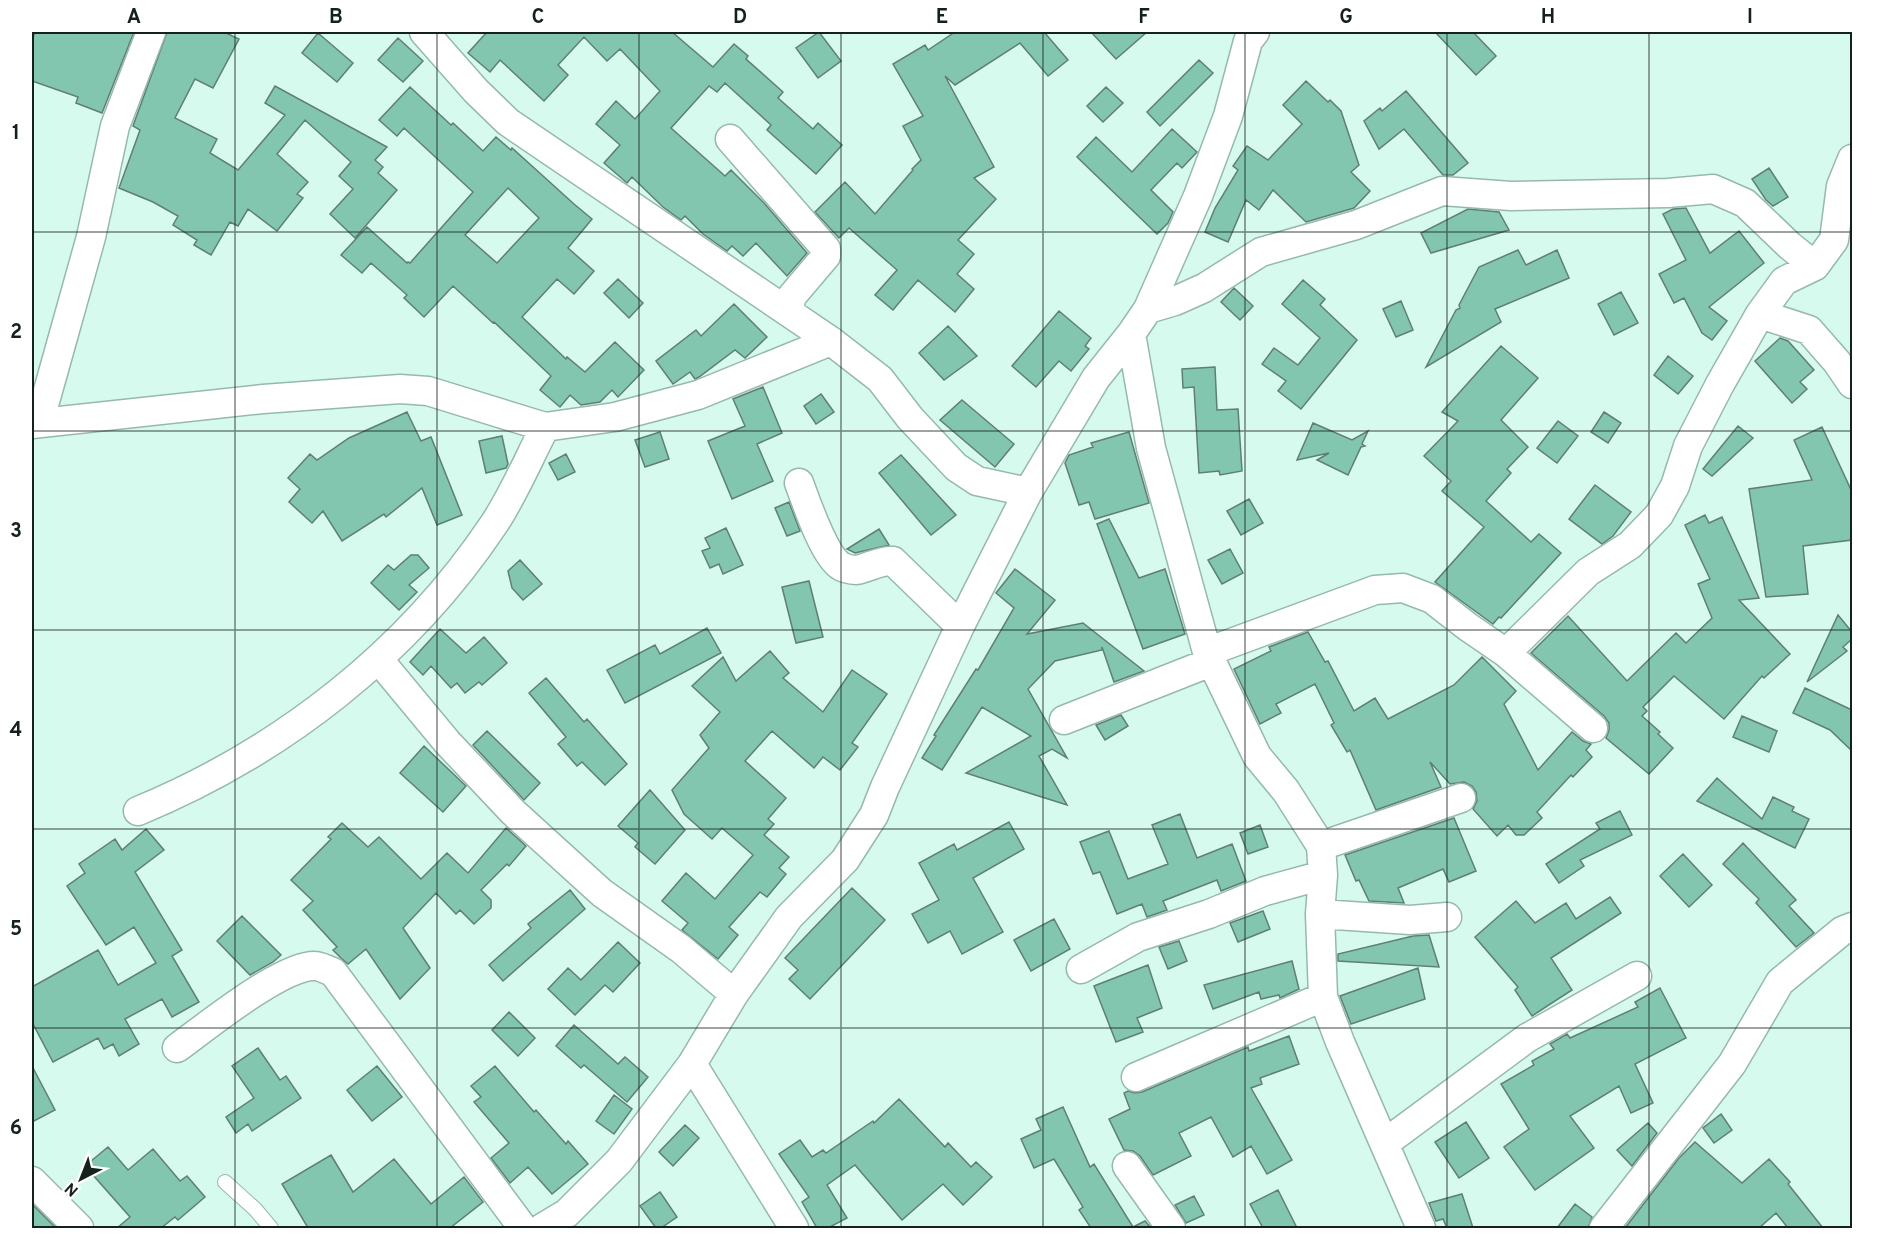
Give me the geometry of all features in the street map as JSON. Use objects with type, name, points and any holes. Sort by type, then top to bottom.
[{"type":"street","points":[[151,32],[115,126],[91,237],[35,423],[263,399],[400,389],[428,391],[545,427],[615,417],[698,395],[831,341]]},
{"type":"street","points":[[423,32],[476,91],[508,122],[788,311],[831,341],[880,380],[910,418],[956,467],[977,481],[1028,492]]},
{"type":"street","points":[[542,1228],[567,1213],[619,1161],[692,1064],[734,993],[789,917],[845,860],[874,815],[960,626],[1028,492],[1096,378],[1148,309],[1202,186],[1228,116],[1248,35]]},
{"type":"street","points":[[730,139],[826,249],[826,256],[792,296],[788,311]]},
{"type":"street","points":[[1506,653],[1588,572],[1630,545],[1659,515],[1675,486],[1688,446],[1760,314],[1784,281],[1815,266],[1834,240],[1841,186],[1852,159]]},
{"type":"street","points":[[1148,309],[1175,301],[1203,288],[1262,252],[1356,225],[1442,191],[1511,196],[1668,193],[1713,189],[1745,204],[1815,266]]},
{"type":"street","points":[[1760,314],[1809,330],[1837,362],[1852,384]]},
{"type":"street","points":[[1131,334],[1150,448],[1209,657],[1257,756],[1286,791],[1321,846],[1323,875],[1320,914],[1323,997],[1340,1042],[1421,1228]]},
{"type":"street","points":[[138,812],[226,770],[302,721],[379,660],[434,604],[495,523],[545,427]]},
{"type":"street","points":[[799,483],[824,542],[838,564],[847,569],[857,570],[884,561],[893,561],[960,626]]},
{"type":"street","points":[[1064,720],[1209,657],[1376,590],[1404,588],[1432,599],[1506,653],[1593,728]]},
{"type":"street","points":[[379,660],[447,742],[513,812],[602,893],[681,949],[734,993]]},
{"type":"street","points":[[1321,846],[1461,798]]},
{"type":"street","points":[[1081,969],[1138,937],[1209,914],[1265,891],[1323,875]]},
{"type":"street","points":[[1320,914],[1410,920],[1447,917]]},
{"type":"street","points":[[1604,1228],[1732,1064],[1780,982],[1842,931],[1852,927]]},
{"type":"street","points":[[177,1048],[273,980],[292,971],[315,966],[333,972],[524,1228]]},
{"type":"street","points":[[1385,1143],[1527,1038],[1637,976]]},
{"type":"street","points":[[1136,1077],[1323,997]]},
{"type":"street","points":[[692,1064],[794,1228]]},
{"type":"street","points":[[1127,1166],[1171,1228]]},
{"type":"street","points":[[32,1181],[79,1228]]},
{"type":"lane","points":[[225,1182],[255,1209],[271,1228]]},
{"type":"building","points":[[35,32],[134,32],[102,113],[76,103],[78,97],[32,81],[32,40]]},
{"type":"building","points":[[167,32],[224,32],[239,39],[213,88],[195,79],[175,118],[217,139],[210,153],[238,170],[285,115],[265,103],[275,86],[387,147],[375,160],[383,167],[378,173],[397,190],[355,238],[330,214],[353,189],[339,176],[351,162],[305,120],[277,154],[308,182],[297,194],[303,198],[277,231],[248,209],[238,226],[230,222],[211,255],[194,245],[197,240],[173,225],[178,216],[153,202],[119,188],[140,130],[133,126]]},
{"type":"building","points":[[487,32],[672,32],[713,67],[734,44],[748,56],[746,59],[783,92],[778,98],[813,129],[818,123],[842,145],[816,174],[767,130],[771,125],[725,83],[717,92],[709,86],[671,128],[725,176],[731,170],[764,203],[807,253],[787,276],[756,243],[743,256],[732,246],[727,251],[703,234],[685,216],[681,220],[663,207],[632,177],[627,183],[604,163],[620,145],[596,124],[616,101],[635,119],[660,91],[620,49],[607,61],[584,37],[558,65],[568,75],[544,101],[500,60],[490,72],[468,53]]},
{"type":"building","points":[[819,32],[841,61],[818,78],[796,48]]},
{"type":"building","points":[[955,32],[1044,32],[1068,60],[1048,76],[1020,43],[955,85],[945,76],[994,167],[974,178],[996,199],[958,240],[974,254],[957,274],[974,289],[955,312],[918,280],[893,310],[875,295],[897,270],[849,228],[839,238],[815,212],[845,182],[875,214],[921,160],[903,126],[923,116],[893,64],[925,45],[928,50]]},
{"type":"building","points":[[1091,32],[1147,32],[1116,59]]},
{"type":"building","points":[[1435,32],[1473,32],[1496,56],[1476,75]]},
{"type":"building","points":[[318,33],[353,63],[337,82],[302,53]]},
{"type":"building","points":[[398,38],[423,61],[403,82],[378,60]]},
{"type":"building","points":[[1199,60],[1213,73],[1160,126],[1147,112]]},
{"type":"building","points":[[1306,81],[1341,111],[1359,165],[1351,172],[1370,191],[1354,208],[1306,222],[1273,190],[1259,210],[1246,200],[1228,242],[1205,232],[1215,208],[1238,170],[1233,166],[1247,146],[1268,160],[1302,124],[1283,105]]},
{"type":"building","points":[[410,87],[483,151],[496,137],[511,150],[512,148],[592,219],[568,248],[594,271],[574,294],[557,279],[522,317],[566,359],[567,357],[585,372],[615,342],[644,370],[618,397],[612,390],[600,402],[581,405],[570,395],[560,407],[540,390],[551,376],[453,286],[424,317],[404,298],[407,295],[371,263],[362,273],[341,255],[367,227],[407,263],[410,263],[473,192],[404,128],[397,136],[379,120]],"holes":[[[508,188],[539,218],[497,263],[465,235]]]},
{"type":"building","points":[[1106,87],[1123,103],[1103,122],[1087,106]]},
{"type":"building","points":[[1406,91],[1468,163],[1453,175],[1443,175],[1404,129],[1379,149],[1364,121],[1380,108],[1382,111]]},
{"type":"building","points":[[1172,129],[1197,152],[1182,168],[1177,163],[1151,190],[1173,212],[1168,223],[1157,234],[1077,157],[1096,137],[1132,172]]},
{"type":"building","points":[[1769,168],[1788,197],[1773,206],[1766,200],[1752,179]]},
{"type":"building","points":[[1686,208],[1710,253],[1739,231],[1764,263],[1709,307],[1727,321],[1712,340],[1702,333],[1684,298],[1674,303],[1659,274],[1686,260],[1663,214],[1673,209]]},
{"type":"building","points":[[1468,209],[1499,212],[1509,230],[1431,253],[1421,233]]},
{"type":"building","points":[[1518,250],[1526,265],[1557,250],[1569,278],[1495,309],[1501,322],[1426,367],[1456,310],[1460,308],[1459,305],[1479,267]]},
{"type":"building","points":[[618,279],[643,303],[629,318],[604,293]]},
{"type":"building","points":[[1303,280],[1325,299],[1320,305],[1357,340],[1301,409],[1278,391],[1286,381],[1262,364],[1274,348],[1298,365],[1320,338],[1282,304]]},
{"type":"building","points":[[1234,288],[1253,306],[1240,320],[1221,302]]},
{"type":"building","points":[[1621,292],[1638,323],[1614,335],[1598,304]]},
{"type":"building","points":[[1401,301],[1413,330],[1396,337],[1383,309]]},
{"type":"building","points":[[734,304],[767,337],[745,358],[735,350],[699,377],[695,379],[690,372],[673,384],[656,361],[696,330],[701,336]]},
{"type":"building","points":[[1059,311],[1091,338],[1085,346],[1089,349],[1071,371],[1059,361],[1036,387],[1012,366]]},
{"type":"building","points":[[948,326],[977,356],[944,380],[919,353]]},
{"type":"building","points":[[1780,338],[1788,341],[1814,370],[1800,382],[1807,389],[1792,403],[1755,361]]},
{"type":"building","points":[[1501,346],[1538,378],[1501,420],[1528,447],[1507,469],[1511,473],[1486,501],[1531,542],[1539,534],[1561,553],[1493,624],[1435,582],[1484,527],[1442,491],[1451,481],[1424,456],[1458,421],[1442,412]]},
{"type":"building","points":[[1668,356],[1693,376],[1678,394],[1654,375]]},
{"type":"building","points":[[1215,367],[1217,410],[1238,409],[1242,471],[1220,475],[1219,471],[1199,473],[1194,387],[1183,388],[1182,369]]},
{"type":"building","points":[[763,387],[782,433],[757,444],[773,481],[732,499],[708,441],[745,426],[733,399]]},
{"type":"building","points":[[821,394],[834,412],[816,424],[804,406]]},
{"type":"building","points":[[962,400],[1014,444],[995,467],[940,420]]},
{"type":"building","points":[[407,412],[421,441],[431,437],[462,515],[437,525],[422,488],[386,517],[384,514],[342,541],[323,511],[312,523],[289,502],[300,489],[288,478],[310,454],[317,460],[349,438]]},
{"type":"building","points":[[1604,412],[1621,423],[1608,443],[1591,432]]},
{"type":"building","points":[[1558,421],[1578,436],[1557,463],[1537,448]]},
{"type":"building","points":[[1313,423],[1352,440],[1368,431],[1362,444],[1365,446],[1361,447],[1348,475],[1317,460],[1329,453],[1297,460]]},
{"type":"building","points":[[1738,426],[1753,438],[1712,476],[1703,469]]},
{"type":"building","points":[[1822,427],[1852,492],[1852,540],[1803,546],[1808,594],[1766,597],[1749,489],[1812,480],[1794,440]]},
{"type":"building","points":[[660,432],[669,459],[645,467],[635,440]]},
{"type":"building","points":[[1129,432],[1149,503],[1095,519],[1089,502],[1079,505],[1065,463],[1069,455],[1093,447],[1091,443]]},
{"type":"building","points":[[502,436],[508,464],[506,468],[486,473],[479,441]]},
{"type":"building","points":[[566,454],[575,472],[558,480],[549,463]]},
{"type":"building","points":[[901,455],[956,515],[931,535],[879,473]]},
{"type":"building","points":[[1595,485],[1631,512],[1613,536],[1602,544],[1569,519]]},
{"type":"building","points":[[1249,499],[1263,523],[1241,535],[1227,511]]},
{"type":"building","points":[[789,502],[800,531],[787,536],[775,508]]},
{"type":"building","points":[[1705,515],[1709,523],[1722,517],[1759,598],[1739,600],[1790,654],[1764,678],[1762,676],[1724,719],[1674,676],[1643,707],[1647,711],[1642,716],[1673,748],[1649,774],[1606,738],[1609,723],[1604,716],[1531,653],[1568,616],[1627,681],[1676,633],[1686,643],[1712,618],[1698,584],[1710,579],[1685,525]]},
{"type":"building","points":[[1109,519],[1139,578],[1165,569],[1185,634],[1143,649],[1097,524]]},
{"type":"building","points":[[726,528],[743,565],[723,574],[719,564],[710,568],[702,551],[710,548],[705,538]]},
{"type":"building","points":[[879,529],[889,545],[855,553],[847,549]]},
{"type":"building","points":[[1230,549],[1243,573],[1222,584],[1208,560]]},
{"type":"building","points":[[411,555],[418,555],[429,568],[409,585],[417,592],[399,610],[371,583],[388,565],[394,570]]},
{"type":"building","points":[[520,560],[542,584],[523,600],[512,588],[508,571]]},
{"type":"building","points":[[1015,569],[1055,600],[1027,634],[1083,623],[1144,671],[1114,682],[1102,647],[1102,650],[1055,661],[1028,689],[1067,758],[1052,749],[1039,756],[1067,805],[966,773],[1031,736],[982,707],[942,770],[922,758],[1014,608],[996,593]]},
{"type":"building","points":[[809,581],[823,637],[796,643],[782,587]]},
{"type":"building","points":[[1838,615],[1852,632],[1852,639],[1843,647],[1847,651],[1807,682]]},
{"type":"building","points":[[707,628],[721,653],[625,703],[607,670],[655,645],[660,654]]},
{"type":"building","points":[[440,629],[466,653],[484,637],[507,663],[482,685],[479,682],[465,693],[457,683],[451,688],[431,666],[423,675],[410,662]]},
{"type":"building","points":[[1308,632],[1325,662],[1328,661],[1354,711],[1375,698],[1388,719],[1454,685],[1482,657],[1516,691],[1504,704],[1538,770],[1572,732],[1591,744],[1586,750],[1592,757],[1573,777],[1571,775],[1537,812],[1542,818],[1524,835],[1516,835],[1508,825],[1497,836],[1473,809],[1477,801],[1476,792],[1472,786],[1464,782],[1450,784],[1430,762],[1441,787],[1376,810],[1350,750],[1347,752],[1331,725],[1334,723],[1315,684],[1276,704],[1281,713],[1260,724],[1234,669],[1271,651],[1269,647]]},
{"type":"building","points":[[770,651],[789,673],[783,678],[823,712],[852,670],[887,694],[852,743],[858,747],[840,770],[823,757],[814,768],[772,731],[745,761],[786,798],[768,819],[774,824],[764,835],[789,857],[779,868],[786,874],[767,897],[760,892],[729,927],[738,935],[718,959],[682,930],[688,923],[662,901],[686,873],[715,899],[753,855],[722,828],[712,839],[684,814],[672,790],[709,748],[700,735],[720,712],[692,686],[723,657],[736,681]]},
{"type":"building","points":[[546,678],[584,722],[587,719],[627,764],[605,785],[582,762],[577,766],[558,744],[566,737],[529,693]]},
{"type":"building","points":[[1805,688],[1852,710],[1852,751],[1830,730],[1793,713]]},
{"type":"building","points":[[1121,715],[1128,726],[1105,740],[1096,725]]},
{"type":"building","points":[[1742,716],[1777,731],[1769,752],[1733,737]]},
{"type":"building","points":[[487,731],[540,783],[524,800],[473,745]]},
{"type":"building","points":[[424,746],[466,786],[443,812],[400,773]]},
{"type":"building","points":[[1717,778],[1762,819],[1773,797],[1794,807],[1792,811],[1809,819],[1795,848],[1697,801]]},
{"type":"building","points":[[650,790],[685,830],[655,864],[635,847],[638,843],[618,826]]},
{"type":"building","points":[[1620,811],[1632,835],[1580,860],[1584,866],[1559,883],[1546,864],[1600,829],[1596,823]]},
{"type":"building","points":[[1180,814],[1197,858],[1232,844],[1246,881],[1221,891],[1217,880],[1163,901],[1167,910],[1147,917],[1142,904],[1117,914],[1100,872],[1093,874],[1080,842],[1109,831],[1128,879],[1168,864],[1152,825]]},
{"type":"building","points":[[1454,818],[1476,871],[1449,882],[1443,869],[1398,888],[1404,903],[1369,901],[1359,880],[1356,881],[1345,855]]},
{"type":"building","points":[[1009,822],[1024,849],[973,878],[1003,932],[962,954],[950,931],[928,943],[912,914],[939,900],[919,863],[954,844],[957,850]]},
{"type":"building","points":[[342,823],[368,847],[379,837],[421,879],[447,853],[468,873],[506,828],[526,846],[509,866],[507,864],[481,890],[491,900],[491,908],[474,924],[460,910],[456,914],[436,893],[403,928],[430,968],[400,999],[366,949],[348,964],[333,950],[337,947],[303,910],[313,901],[291,880],[331,839],[328,837]]},
{"type":"building","points":[[1260,825],[1268,847],[1248,854],[1240,833]]},
{"type":"building","points":[[146,829],[164,850],[135,872],[182,950],[172,956],[199,1002],[172,1017],[162,999],[125,1019],[139,1044],[119,1056],[113,1044],[104,1049],[98,1038],[53,1062],[32,1022],[32,987],[98,950],[118,985],[156,963],[134,927],[106,945],[67,886],[85,873],[79,864],[115,839],[122,850]]},
{"type":"building","points":[[1743,843],[1796,900],[1789,906],[1814,933],[1796,947],[1756,903],[1759,899],[1723,864]]},
{"type":"building","points":[[1683,854],[1712,885],[1689,907],[1660,876]]},
{"type":"building","points":[[852,888],[885,920],[810,999],[789,979],[798,970],[785,958]]},
{"type":"building","points":[[570,890],[585,909],[503,981],[489,965],[531,928],[528,924]]},
{"type":"building","points":[[1610,897],[1621,913],[1551,958],[1572,990],[1532,1016],[1515,990],[1518,987],[1475,937],[1516,901],[1535,923],[1566,903],[1576,919]]},
{"type":"building","points":[[1263,911],[1270,929],[1238,942],[1230,923]]},
{"type":"building","points":[[242,916],[281,955],[250,975],[217,941]]},
{"type":"building","points":[[1054,919],[1070,949],[1031,971],[1014,940]]},
{"type":"building","points":[[1429,935],[1439,967],[1338,961],[1338,954],[1413,936]]},
{"type":"building","points":[[1179,941],[1187,961],[1168,969],[1159,947]]},
{"type":"building","points":[[618,942],[640,963],[613,992],[605,985],[575,1015],[548,989],[568,968],[581,980]]},
{"type":"building","points":[[1292,961],[1299,989],[1280,998],[1279,995],[1261,999],[1259,992],[1213,1009],[1204,985]]},
{"type":"building","points":[[1148,965],[1162,1008],[1137,1018],[1143,1032],[1116,1042],[1094,986]]},
{"type":"building","points":[[1418,968],[1425,999],[1351,1024],[1340,996]]},
{"type":"building","points":[[1660,988],[1686,1038],[1635,1064],[1653,1103],[1631,1113],[1619,1086],[1570,1116],[1594,1148],[1535,1190],[1504,1147],[1529,1129],[1501,1084],[1534,1065],[1532,1061],[1554,1049],[1550,1044],[1567,1034],[1570,1038],[1638,1007],[1635,1002]]},
{"type":"building","points":[[509,1012],[535,1038],[518,1056],[492,1030]]},
{"type":"building","points":[[574,1025],[618,1064],[625,1057],[648,1077],[627,1102],[584,1065],[581,1068],[556,1046]]},
{"type":"building","points":[[1289,1036],[1299,1064],[1260,1078],[1262,1084],[1251,1088],[1292,1160],[1267,1174],[1251,1146],[1233,1157],[1211,1117],[1179,1133],[1191,1156],[1153,1175],[1140,1156],[1133,1151],[1124,1150],[1109,1119],[1130,1109],[1124,1093],[1142,1092],[1248,1047],[1249,1051]]},
{"type":"building","points":[[258,1048],[280,1080],[286,1076],[301,1098],[252,1131],[248,1124],[236,1133],[226,1117],[254,1098],[232,1066]]},
{"type":"building","points":[[32,1066],[55,1110],[32,1122]]},
{"type":"building","points":[[377,1066],[402,1097],[372,1121],[347,1090]]},
{"type":"building","points":[[495,1066],[534,1112],[536,1110],[566,1144],[568,1141],[588,1164],[552,1194],[528,1167],[510,1183],[491,1158],[509,1143],[474,1102],[481,1097],[471,1086]]},
{"type":"building","points":[[614,1095],[632,1109],[614,1134],[596,1121]]},
{"type":"building","points":[[899,1099],[945,1147],[948,1143],[971,1167],[976,1162],[992,1177],[963,1205],[943,1184],[902,1220],[855,1165],[827,1185],[847,1218],[828,1228],[817,1228],[802,1202],[809,1197],[779,1154],[800,1140],[812,1157],[823,1150],[826,1153],[873,1121],[874,1123]]},
{"type":"building","points":[[1063,1107],[1090,1167],[1094,1164],[1133,1227],[1145,1221],[1151,1228],[1091,1228],[1079,1210],[1083,1207],[1054,1159],[1034,1168],[1021,1139],[1041,1130],[1036,1119]]},
{"type":"building","points":[[1721,1114],[1732,1130],[1714,1143],[1703,1128]]},
{"type":"building","points":[[1466,1122],[1489,1158],[1459,1178],[1435,1142]]},
{"type":"building","points":[[1648,1123],[1657,1133],[1632,1166],[1617,1150]]},
{"type":"building","points":[[685,1125],[699,1138],[673,1166],[659,1152]]},
{"type":"building","points":[[1695,1142],[1742,1183],[1769,1159],[1790,1182],[1788,1184],[1823,1228],[1788,1228],[1776,1213],[1759,1228],[1625,1228],[1679,1158]]},
{"type":"building","points":[[108,1147],[128,1170],[153,1149],[180,1181],[187,1176],[205,1197],[178,1220],[175,1217],[161,1228],[117,1228],[130,1217],[85,1166]]},
{"type":"building","points":[[331,1155],[353,1192],[394,1159],[431,1204],[464,1177],[483,1202],[450,1228],[308,1228],[282,1184]]},
{"type":"building","points":[[1278,1190],[1297,1228],[1263,1228],[1250,1204]]},
{"type":"building","points":[[660,1192],[677,1217],[661,1228],[656,1228],[640,1206]]},
{"type":"building","points":[[1462,1194],[1473,1228],[1447,1228],[1443,1219],[1436,1221],[1429,1203]]},
{"type":"building","points":[[1194,1196],[1204,1215],[1186,1223],[1175,1205]]},
{"type":"building","points":[[32,1204],[56,1228],[32,1228]]},
{"type":"building","points":[[1575,1204],[1592,1217],[1588,1228],[1557,1228]]}]
